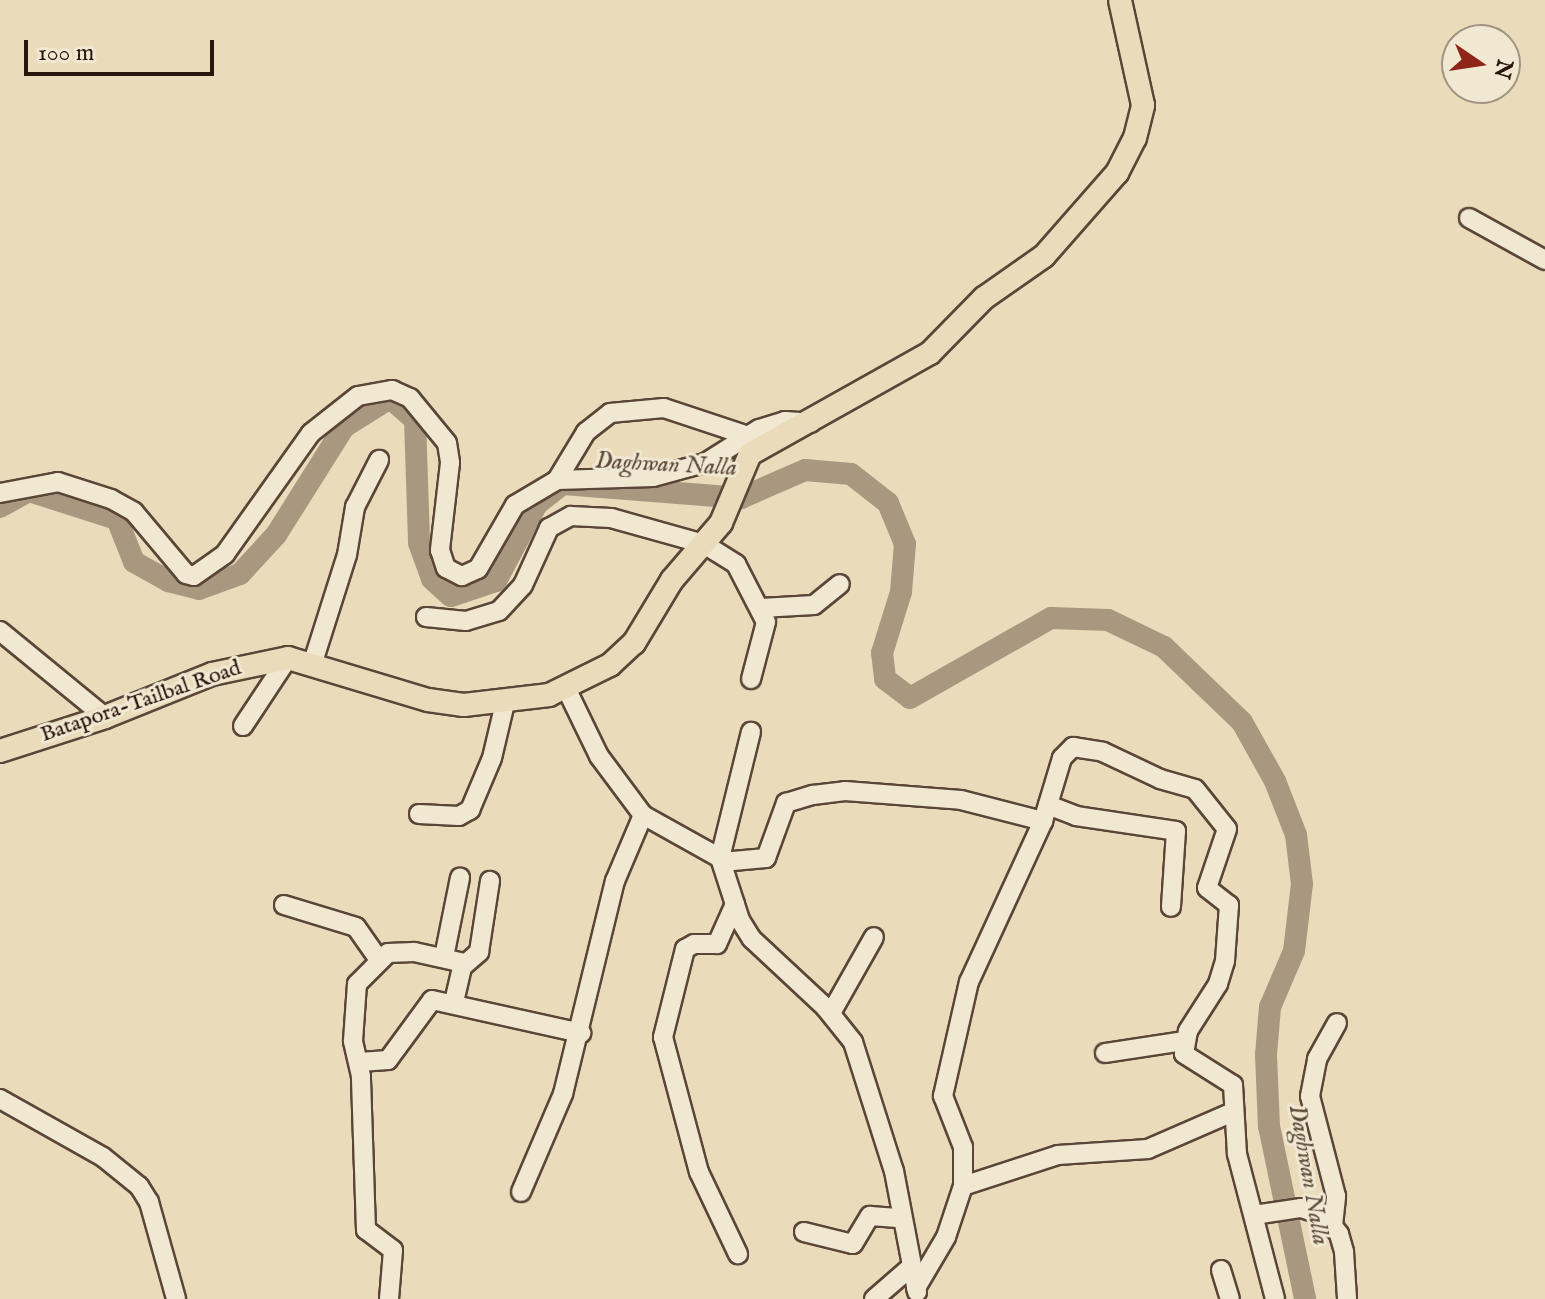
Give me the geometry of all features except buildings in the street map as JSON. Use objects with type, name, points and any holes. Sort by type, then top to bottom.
[{"type":"main road","name":"Batapora-Tailbal Road","points":[[0,751],[105,717],[212,674],[288,658],[313,662],[428,700],[505,703],[566,688],[624,654],[672,580],[721,523],[750,454],[811,423],[930,353],[984,298],[1044,256],[1117,173],[1135,138],[1143,105],[1120,0]]},
{"type":"street","points":[[1469,218],[1545,260]]},
{"type":"street","points":[[0,493],[58,482],[111,499],[134,512],[186,574],[194,576],[225,554],[321,424],[358,396],[392,390],[410,398],[447,443],[450,463],[440,550],[453,574],[478,569],[515,505],[557,480],[586,432],[610,413],[664,408],[745,435]]},
{"type":"street","points":[[557,480],[653,477],[705,463],[745,435],[785,421],[811,423]]},
{"type":"street","points":[[313,662],[347,555],[355,507],[379,460]]},
{"type":"street","points":[[426,617],[466,621],[499,611],[523,585],[549,528],[571,516],[611,518],[704,544],[736,564],[749,595],[761,608],[765,630],[751,679]]},
{"type":"street","points":[[761,608],[814,605],[840,584]]},
{"type":"street","points":[[0,631],[105,717]]},
{"type":"street","points":[[243,726],[288,658]]},
{"type":"street","points":[[566,688],[599,756],[643,815],[721,860],[766,858],[786,803],[829,793],[961,800],[1176,831],[1171,907]]},
{"type":"street","points":[[419,814],[459,816],[470,810],[492,758],[505,703]]},
{"type":"street","points":[[751,732],[721,860],[735,904],[752,939],[831,1013],[862,1064],[894,1171],[917,1294]]},
{"type":"street","points":[[917,1294],[946,1237],[963,1186],[963,1147],[943,1101],[969,982],[1045,813],[1065,752],[1073,747],[1091,749],[1195,789],[1227,829],[1207,888],[1229,905],[1225,961],[1184,1041],[1185,1058],[1230,1080],[1237,1154],[1275,1299]]},
{"type":"street","points":[[521,1192],[558,1107],[581,1033],[615,881],[643,815]]},
{"type":"street","points":[[444,957],[460,878]]},
{"type":"street","points":[[454,1002],[464,963],[479,952],[490,881]]},
{"type":"street","points":[[735,904],[717,944],[694,944],[685,949],[663,1037],[699,1172],[738,1254]]},
{"type":"street","points":[[284,905],[356,927],[378,958]]},
{"type":"street","points":[[831,1013],[874,937]]},
{"type":"street","points":[[389,1299],[393,1250],[366,1225],[360,1062],[353,1041],[357,984],[378,958],[401,951],[464,963]]},
{"type":"street","points":[[360,1062],[388,1060],[428,1002],[454,1002],[581,1033]]},
{"type":"street","points":[[1333,1226],[1336,1196],[1310,1096],[1317,1059],[1337,1023]]},
{"type":"street","points":[[1105,1053],[1184,1041]]},
{"type":"street","points":[[0,1099],[103,1157],[139,1186],[149,1202],[176,1299]]},
{"type":"street","points":[[963,1186],[1058,1155],[1148,1149],[1233,1112]]},
{"type":"street","points":[[1254,1215],[1301,1208],[1317,1211],[1333,1226],[1344,1252],[1347,1299]]},
{"type":"street","points":[[804,1232],[853,1244],[870,1216],[901,1218]]},
{"type":"street","points":[[874,1299],[911,1267]]},
{"type":"street","points":[[1221,1270],[1230,1299]]},
{"type":"waterway","name":"Daghwan Nalla","points":[[0,507],[29,491],[117,519],[134,562],[168,581],[199,589],[240,574],[276,535],[344,427],[390,398],[415,420],[419,543],[432,579],[451,596],[496,581],[537,504],[563,484],[741,498],[805,470],[851,474],[888,503],[905,544],[901,592],[882,653],[885,679],[910,698],[1051,618],[1108,620],[1164,647],[1242,722],[1275,781],[1296,835],[1302,884],[1294,951],[1270,1007],[1266,1055],[1269,1126],[1305,1299]]}]
